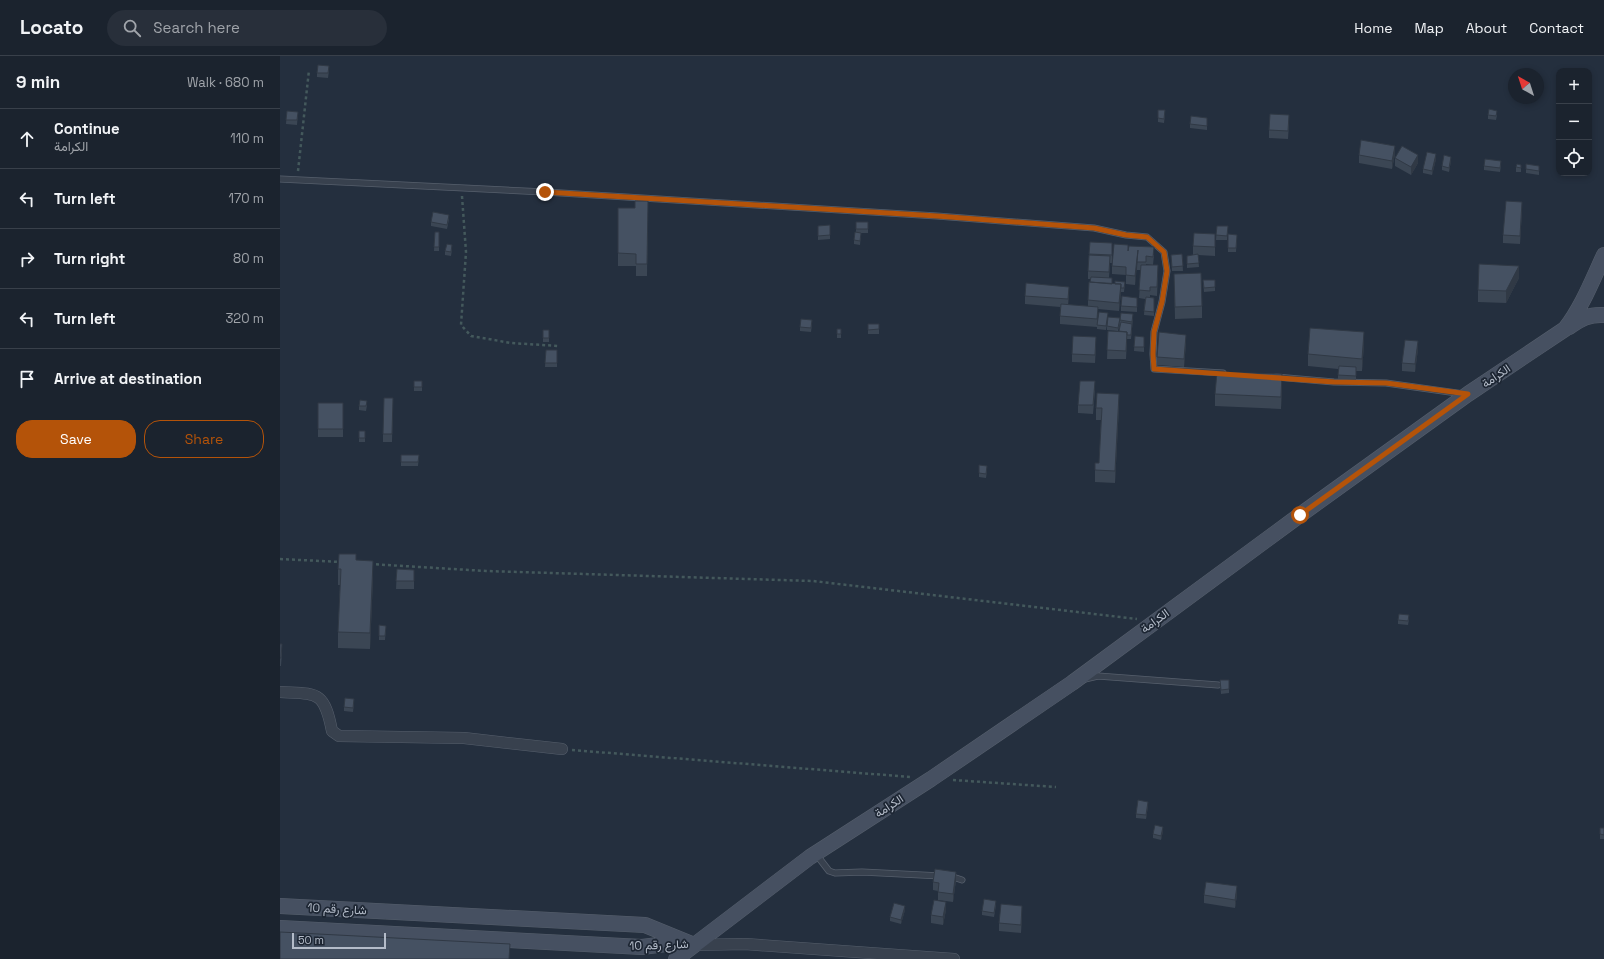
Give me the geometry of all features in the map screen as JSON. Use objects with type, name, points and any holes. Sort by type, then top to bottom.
[{"type":"main road","name":"الكرامة","points":[[676,959],[810,858],[932,779],[1072,683],[1300,515],[1468,394],[1564,329],[1574,317],[1584,299],[1604,255]]},
{"type":"main road","points":[[1564,329],[1585,316],[1604,315]]},
{"type":"main road","name":"شارع رقم 10","points":[[280,906],[645,925],[694,945]]},
{"type":"main road","name":"شارع رقم 10","points":[[280,928],[642,947],[674,943],[694,945]]},
{"type":"street","points":[[280,692],[312,694],[321,699],[329,715],[332,731],[339,736],[464,738],[562,749]]},
{"type":"street","points":[[694,945],[745,944],[954,959]]},
{"type":"lane","points":[[280,179],[296,181],[545,192],[953,217],[1094,228],[1126,235],[1147,237],[1164,252],[1167,271],[1162,302],[1154,332],[1154,369],[1232,374]]},
{"type":"lane","points":[[1272,377],[1334,382],[1386,383],[1468,394]]},
{"type":"lane","points":[[1072,683],[1098,676],[1218,685]]},
{"type":"lane","points":[[810,858],[819,858],[829,871],[836,873],[862,872],[934,875],[954,877],[962,880]]},
{"type":"path","points":[[296,181],[309,70]]},
{"type":"path","points":[[462,188],[466,252],[461,325],[471,336],[511,343],[559,346]]},
{"type":"path","points":[[280,559],[344,563]]},
{"type":"path","points":[[367,564],[486,572],[813,581],[1155,621]]},
{"type":"path","points":[[562,749],[932,779],[1056,787]]},
{"type":"building","points":[[318,65],[329,66],[328,73],[317,73]]},
{"type":"building","points":[[1489,109],[1497,111],[1496,116],[1488,115]]},
{"type":"building","points":[[1158,110],[1165,110],[1164,119],[1158,118]]},
{"type":"building","points":[[287,111],[298,112],[297,120],[286,120]]},
{"type":"building","points":[[1270,114],[1289,115],[1288,131],[1269,130]]},
{"type":"building","points":[[1191,116],[1207,118],[1207,126],[1190,124]]},
{"type":"building","points":[[1361,140],[1395,146],[1392,161],[1359,155]]},
{"type":"building","points":[[1402,146],[1418,155],[1411,167],[1395,158]]},
{"type":"building","points":[[1427,152],[1436,154],[1432,171],[1423,169]]},
{"type":"building","points":[[1444,155],[1451,157],[1449,168],[1442,166]]},
{"type":"building","points":[[1485,159],[1501,161],[1500,168],[1484,166]]},
{"type":"building","points":[[1517,164],[1521,165],[1521,168],[1516,167]]},
{"type":"building","points":[[1526,164],[1539,166],[1539,171],[1526,169]]},
{"type":"building","points":[[635,201],[648,201],[647,264],[636,264],[636,254],[618,253],[618,208],[635,208]]},
{"type":"building","points":[[1506,201],[1522,202],[1520,236],[1503,235]]},
{"type":"building","points":[[433,212],[449,215],[447,225],[431,222]]},
{"type":"building","points":[[856,222],[868,222],[868,229],[856,229]]},
{"type":"building","points":[[830,225],[830,235],[818,236],[818,226]]},
{"type":"building","points":[[1217,226],[1228,226],[1227,236],[1216,235]]},
{"type":"building","points":[[435,232],[439,232],[439,247],[434,247]]},
{"type":"building","points":[[855,232],[861,233],[860,241],[854,240]]},
{"type":"building","points":[[1194,233],[1215,234],[1215,247],[1193,246]]},
{"type":"building","points":[[1228,234],[1237,235],[1236,248],[1228,248]]},
{"type":"building","points":[[1090,242],[1112,243],[1112,255],[1089,254]]},
{"type":"building","points":[[447,244],[452,245],[451,252],[445,251]]},
{"type":"building","points":[[1114,244],[1128,245],[1128,251],[1129,246],[1154,247],[1153,257],[1146,256],[1146,262],[1137,262],[1138,250],[1135,276],[1126,275],[1126,267],[1112,266]]},
{"type":"building","points":[[1182,254],[1183,266],[1172,267],[1171,255]]},
{"type":"building","points":[[1198,254],[1199,263],[1187,264],[1187,256]]},
{"type":"building","points":[[1089,255],[1110,256],[1109,272],[1088,271]]},
{"type":"building","points":[[1479,264],[1519,266],[1506,291],[1478,290]]},
{"type":"building","points":[[1141,265],[1158,265],[1157,287],[1150,287],[1150,291],[1139,290]]},
{"type":"building","points":[[1201,273],[1202,306],[1175,307],[1174,274]]},
{"type":"building","points":[[1091,277],[1112,278],[1112,284],[1090,282]]},
{"type":"building","points":[[1203,280],[1215,280],[1215,287],[1204,288]]},
{"type":"building","points":[[1115,281],[1125,282],[1124,288],[1121,288],[1121,284],[1115,284]]},
{"type":"building","points":[[1089,282],[1121,284],[1119,303],[1088,300]]},
{"type":"building","points":[[1026,283],[1069,287],[1068,299],[1025,296]]},
{"type":"building","points":[[1122,296],[1137,298],[1137,307],[1121,306]]},
{"type":"building","points":[[1146,297],[1154,298],[1154,312],[1144,311]]},
{"type":"building","points":[[1061,304],[1098,307],[1097,319],[1060,316]]},
{"type":"building","points":[[1099,312],[1108,313],[1106,326],[1097,325]]},
{"type":"building","points":[[1121,313],[1133,314],[1132,322],[1120,320]]},
{"type":"building","points":[[1108,317],[1120,318],[1118,328],[1107,326]]},
{"type":"building","points":[[801,319],[812,320],[811,328],[800,327]]},
{"type":"building","points":[[1121,322],[1132,324],[1131,335],[1127,335],[1127,332],[1119,331]]},
{"type":"building","points":[[868,324],[879,324],[879,329],[868,330]]},
{"type":"building","points":[[1310,328],[1364,332],[1362,359],[1308,354]]},
{"type":"building","points":[[837,329],[841,329],[841,334],[837,334]]},
{"type":"building","points":[[543,330],[549,330],[549,338],[543,338]]},
{"type":"building","points":[[1108,331],[1127,332],[1126,351],[1107,350]]},
{"type":"building","points":[[1159,332],[1186,335],[1184,359],[1157,357]]},
{"type":"building","points":[[1073,336],[1096,337],[1095,355],[1072,354]]},
{"type":"building","points":[[1135,336],[1144,337],[1144,347],[1134,347]]},
{"type":"building","points":[[1405,340],[1418,341],[1415,364],[1402,363]]},
{"type":"building","points":[[546,350],[557,350],[557,363],[545,363]]},
{"type":"building","points":[[1339,366],[1356,367],[1356,376],[1338,375]]},
{"type":"building","points":[[1217,372],[1282,374],[1281,397],[1215,394]]},
{"type":"building","points":[[414,381],[422,381],[422,387],[414,387]]},
{"type":"building","points":[[1080,381],[1095,381],[1093,405],[1078,405]]},
{"type":"building","points":[[1097,393],[1119,394],[1115,471],[1095,470],[1095,463],[1099,463],[1102,408],[1096,408]]},
{"type":"building","points":[[384,398],[393,398],[392,434],[383,434]]},
{"type":"building","points":[[360,400],[367,401],[366,406],[359,406]]},
{"type":"building","points":[[318,403],[343,403],[343,429],[318,429]]},
{"type":"building","points":[[359,431],[365,431],[365,438],[359,438]]},
{"type":"building","points":[[401,455],[419,455],[418,462],[401,462]]},
{"type":"building","points":[[979,465],[987,466],[986,474],[979,473]]},
{"type":"building","points":[[339,554],[356,554],[356,560],[373,561],[370,633],[338,632],[341,569],[338,569]]},
{"type":"building","points":[[397,569],[414,570],[414,581],[396,581]]},
{"type":"building","points":[[1399,614],[1409,615],[1408,621],[1398,620]]},
{"type":"building","points":[[379,625],[386,626],[385,636],[379,636]]},
{"type":"building","points":[[280,644],[282,644],[281,658],[280,658]]},
{"type":"building","points":[[1220,680],[1229,680],[1229,689],[1221,690]]},
{"type":"building","points":[[345,698],[354,699],[353,708],[344,707]]},
{"type":"building","points":[[1138,800],[1148,802],[1146,815],[1136,814]]},
{"type":"building","points":[[1155,825],[1163,827],[1161,836],[1153,834]]},
{"type":"building","points":[[1600,828],[1604,828],[1604,835],[1600,834]]},
{"type":"building","points":[[935,869],[956,872],[953,894],[938,892],[939,883],[933,882]]},
{"type":"building","points":[[1206,882],[1237,886],[1235,900],[1204,895]]},
{"type":"building","points":[[984,899],[996,901],[994,913],[982,911]]},
{"type":"building","points":[[934,900],[946,902],[943,917],[931,915]]},
{"type":"building","points":[[894,903],[905,906],[901,920],[890,917]]},
{"type":"building","points":[[1001,904],[1022,906],[1021,925],[999,923]]},
{"type":"building","points":[[280,932],[510,944],[509,959],[280,959]]},
{"type":"route","points":[[545,192],[937,216],[1094,228],[1126,235],[1147,237],[1164,252],[1167,271],[1162,302],[1154,332],[1154,369],[1334,382],[1386,383],[1468,394],[1300,515]]}]
